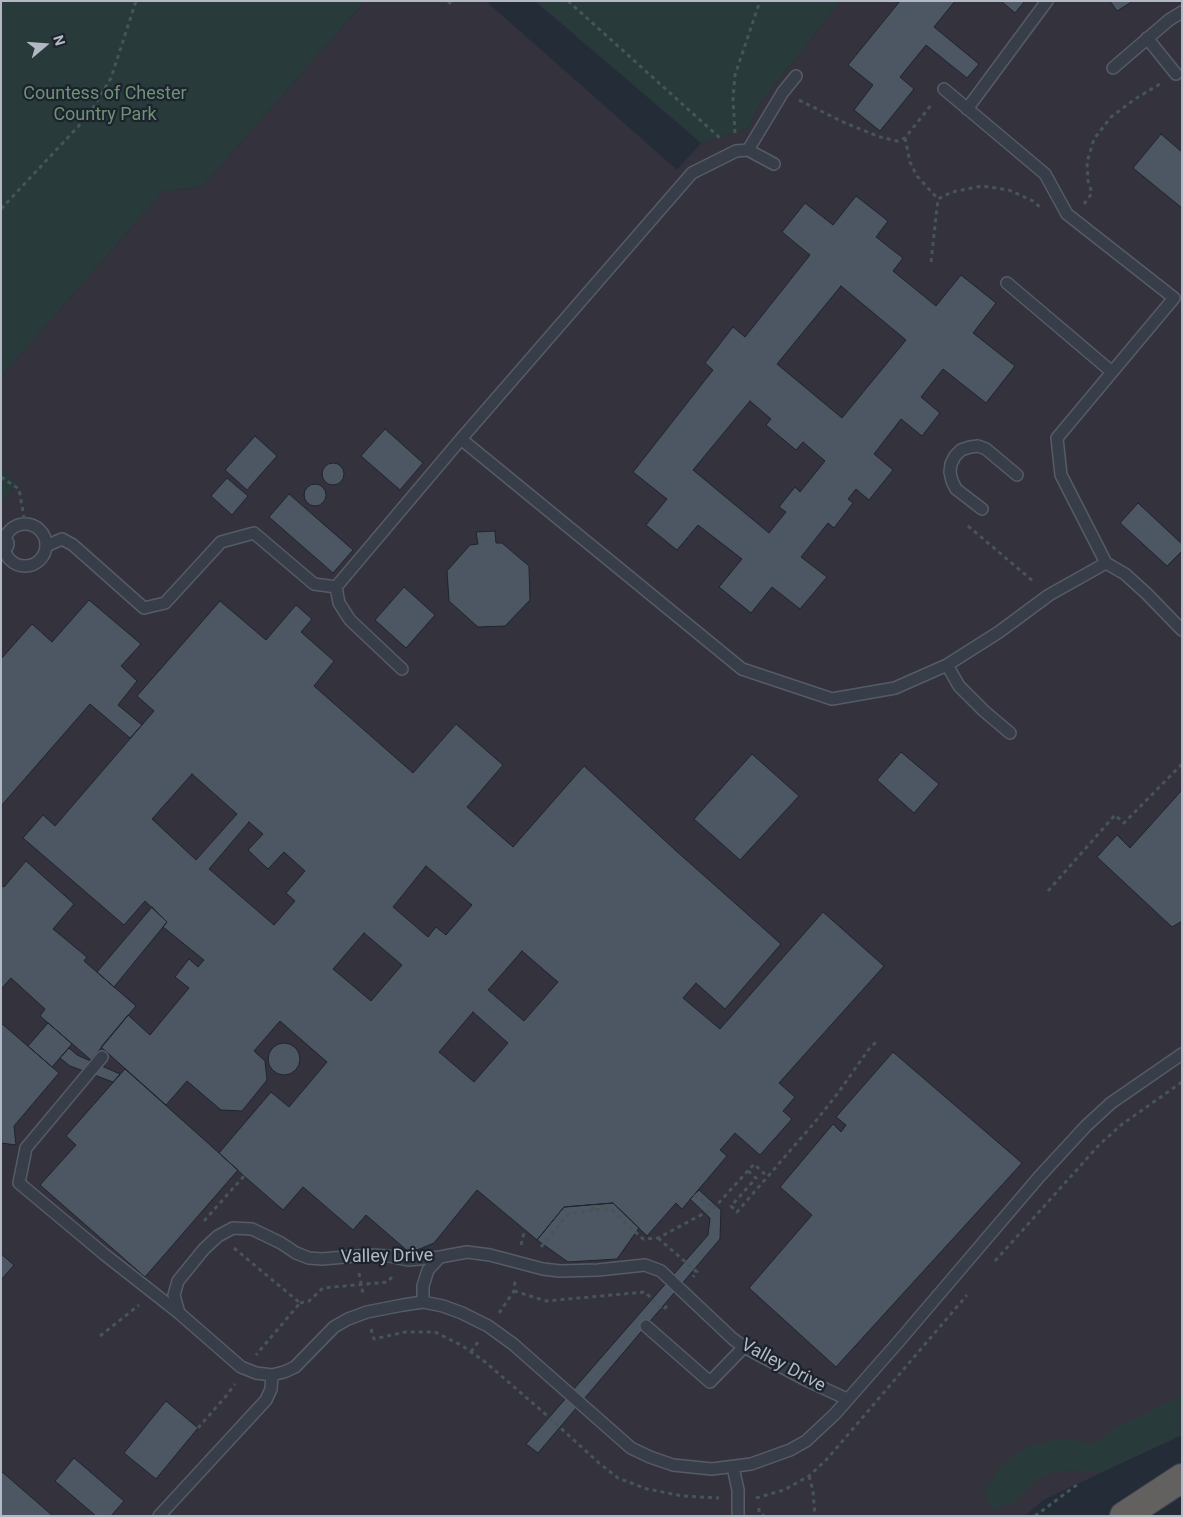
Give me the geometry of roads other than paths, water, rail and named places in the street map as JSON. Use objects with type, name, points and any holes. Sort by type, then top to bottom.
[{"type":"highway","points":[[1124,1516],[1182,1478]]},
{"type":"lane","points":[[967,108],[1047,1]]},
{"type":"lane","points":[[1113,68],[1168,20],[1182,12]]},
{"type":"lane","points":[[1147,38],[1176,74]]},
{"type":"lane","points":[[748,150],[783,92],[796,76]]},
{"type":"lane","points":[[944,89],[1045,174],[1067,214],[1174,298]]},
{"type":"lane","points":[[336,587],[461,439],[692,173],[736,151],[748,150],[774,164]]},
{"type":"lane","points":[[1007,283],[1112,372]]},
{"type":"lane","points":[[1182,289],[1057,438],[1061,475],[1106,563],[1125,574],[1182,630]]},
{"type":"lane","points":[[461,439],[742,669],[832,699],[894,688],[947,665],[1000,632],[1049,595],[1106,563]]},
{"type":"lane","points":[[982,509],[956,489],[950,472],[955,456],[962,450],[978,446],[986,449],[1017,474]]},
{"type":"lane","points":[[25,523],[36,526],[41,531],[46,546],[40,560],[23,566],[10,560],[2,544],[9,531],[25,523]]},
{"type":"lane","points":[[46,546],[62,539],[73,545],[144,608],[165,603],[221,542],[254,533],[314,584],[336,587]]},
{"type":"lane","points":[[336,587],[340,603],[350,620],[402,669]]},
{"type":"lane","points":[[947,665],[959,686],[984,712],[1010,733]]},
{"type":"lane","name":"Valley Drive","points":[[272,1375],[294,1367],[334,1327],[348,1319],[389,1307],[423,1302],[443,1306],[462,1313],[490,1327],[513,1344],[631,1448],[650,1457],[673,1466],[712,1469],[751,1464],[771,1458],[806,1441],[835,1414],[1039,1177],[1086,1126],[1111,1103],[1182,1054]]},
{"type":"lane","points":[[102,1057],[26,1148],[19,1183],[241,1366],[256,1373],[272,1375],[271,1389],[266,1400],[159,1516]]},
{"type":"lane","name":"Valley Drive","points":[[179,1313],[174,1294],[178,1281],[204,1249],[218,1236],[232,1228],[252,1229],[281,1243],[296,1254],[309,1258],[322,1259],[368,1255],[389,1256],[408,1260],[468,1252],[560,1271],[645,1266],[661,1271],[733,1340],[808,1381],[848,1399]]},
{"type":"lane","points":[[423,1302],[423,1286],[428,1270],[440,1257]]},
{"type":"lane","points":[[646,1326],[710,1382],[744,1347]]},
{"type":"lane","points":[[733,1467],[738,1490],[738,1516]]},
{"type":"park label","name":"Countess of Chester Country Park","points":[[105,104]]}]
